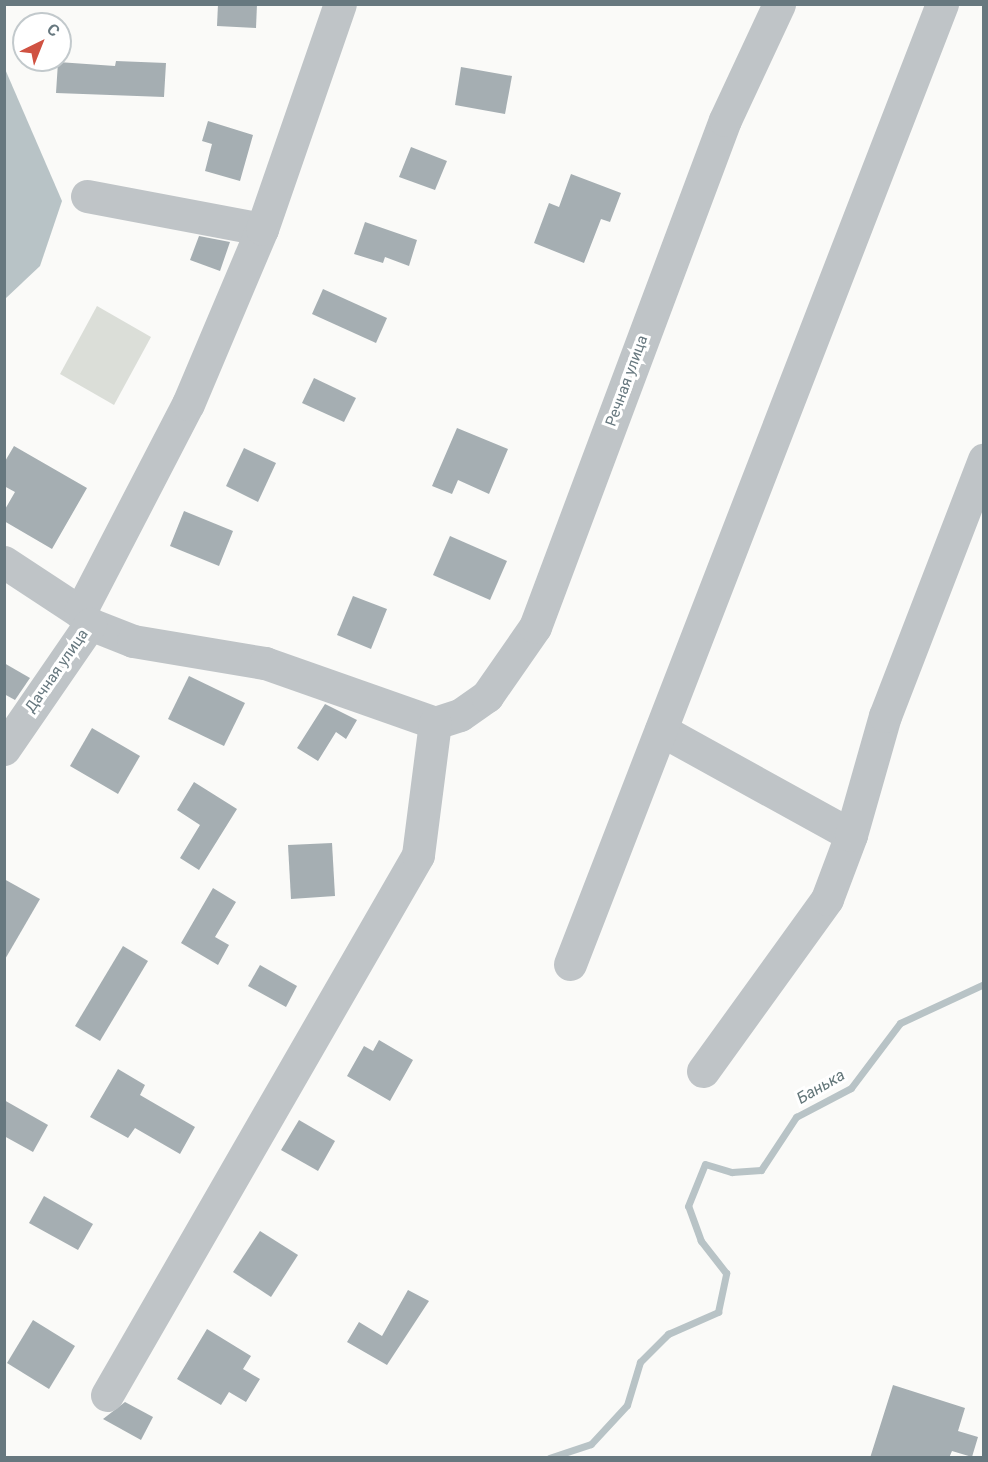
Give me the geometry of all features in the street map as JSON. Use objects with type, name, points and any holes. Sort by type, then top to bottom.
[{"type":"street","name":"Дачная улица","points":[[4,749],[85,618],[188,404],[262,230],[340,4]]},
{"type":"street","name":"Речная улица","points":[[435,723],[460,716],[487,696],[535,627],[725,120],[779,4]]},
{"type":"street","points":[[570,964],[942,4]]},
{"type":"street","points":[[87,196],[262,230]]},
{"type":"street","points":[[703,1071],[827,899],[851,835],[885,716],[984,459]]},
{"type":"street","points":[[4,562],[85,618],[133,641],[265,663],[435,723],[418,855],[107,1395]]},
{"type":"street","points":[[661,730],[851,835]]},
{"type":"shaded area","points":[[5,69],[62,201],[40,266],[5,299]]},
{"type":"shaded area","points":[[97,306],[151,337],[114,405],[60,374]]},
{"type":"building","points":[[218,4],[257,4],[256,28],[217,26]]},
{"type":"building","points":[[116,61],[166,63],[164,97],[56,93],[57,72],[72,72],[72,63],[115,66]]},
{"type":"building","points":[[461,67],[512,76],[505,114],[455,105]]},
{"type":"building","points":[[208,121],[253,135],[240,181],[205,171],[212,144],[202,141]]},
{"type":"building","points":[[411,147],[447,161],[435,190],[399,177]]},
{"type":"building","points":[[571,174],[621,193],[610,222],[601,219],[584,263],[534,243],[549,203],[559,207]]},
{"type":"building","points":[[365,222],[417,240],[409,266],[385,257],[383,263],[354,254]]},
{"type":"building","points":[[199,236],[230,242],[220,271],[190,260]]},
{"type":"building","points":[[323,289],[387,318],[376,343],[312,314]]},
{"type":"building","points":[[314,378],[356,398],[344,422],[302,403]]},
{"type":"building","points":[[457,428],[508,449],[489,494],[458,480],[452,494],[432,486]]},
{"type":"building","points":[[14,446],[87,488],[52,549],[4,521],[4,511],[15,492],[4,486],[4,463]]},
{"type":"building","points":[[244,448],[276,463],[258,502],[226,486]]},
{"type":"building","points":[[184,511],[233,531],[219,566],[170,546]]},
{"type":"building","points":[[450,536],[507,561],[490,600],[433,575]]},
{"type":"building","points":[[353,596],[387,609],[371,649],[337,635]]},
{"type":"building","points":[[4,663],[30,678],[15,700],[4,694]]},
{"type":"building","points":[[189,676],[245,703],[224,746],[168,719]]},
{"type":"building","points":[[325,704],[357,720],[346,739],[336,732],[318,761],[297,748]]},
{"type":"building","points":[[92,728],[140,756],[118,794],[70,766]]},
{"type":"building","points":[[194,782],[237,809],[199,870],[180,858],[200,825],[177,810]]},
{"type":"building","points":[[332,843],[335,896],[291,899],[288,845]]},
{"type":"building","points":[[4,879],[40,899],[4,961]]},
{"type":"building","points":[[213,888],[236,902],[215,937],[229,945],[218,965],[181,943]]},
{"type":"building","points":[[123,946],[148,961],[100,1041],[75,1026]]},
{"type":"building","points":[[260,965],[297,986],[286,1007],[248,986]]},
{"type":"building","points":[[379,1040],[413,1060],[390,1101],[347,1076],[364,1046],[373,1051]]},
{"type":"building","points":[[118,1069],[145,1085],[140,1095],[195,1127],[180,1154],[135,1128],[128,1138],[90,1117]]},
{"type":"building","points":[[4,1100],[48,1125],[33,1152],[4,1136]]},
{"type":"building","points":[[299,1120],[335,1141],[318,1171],[281,1150]]},
{"type":"building","points":[[44,1196],[93,1224],[78,1250],[29,1223]]},
{"type":"building","points":[[260,1231],[298,1255],[271,1297],[233,1272]]},
{"type":"building","points":[[408,1290],[429,1301],[387,1365],[347,1342],[359,1322],[382,1336]]},
{"type":"building","points":[[33,1320],[75,1346],[49,1389],[7,1363]]},
{"type":"building","points":[[207,1329],[251,1356],[243,1369],[260,1379],[246,1402],[229,1392],[221,1405],[177,1379]]},
{"type":"building","points":[[893,1385],[965,1408],[958,1431],[978,1437],[972,1457],[952,1451],[949,1458],[870,1458]]},
{"type":"building","points":[[125,1402],[153,1417],[141,1440],[103,1419]]},
{"type":"waterway","name":"Банька","points":[[549,1458],[591,1444],[627,1405],[640,1362],[668,1334],[718,1312],[726,1273],[701,1241],[688,1206],[705,1164],[732,1172],[761,1170],[796,1117],[851,1088],[900,1023],[984,984]]}]
